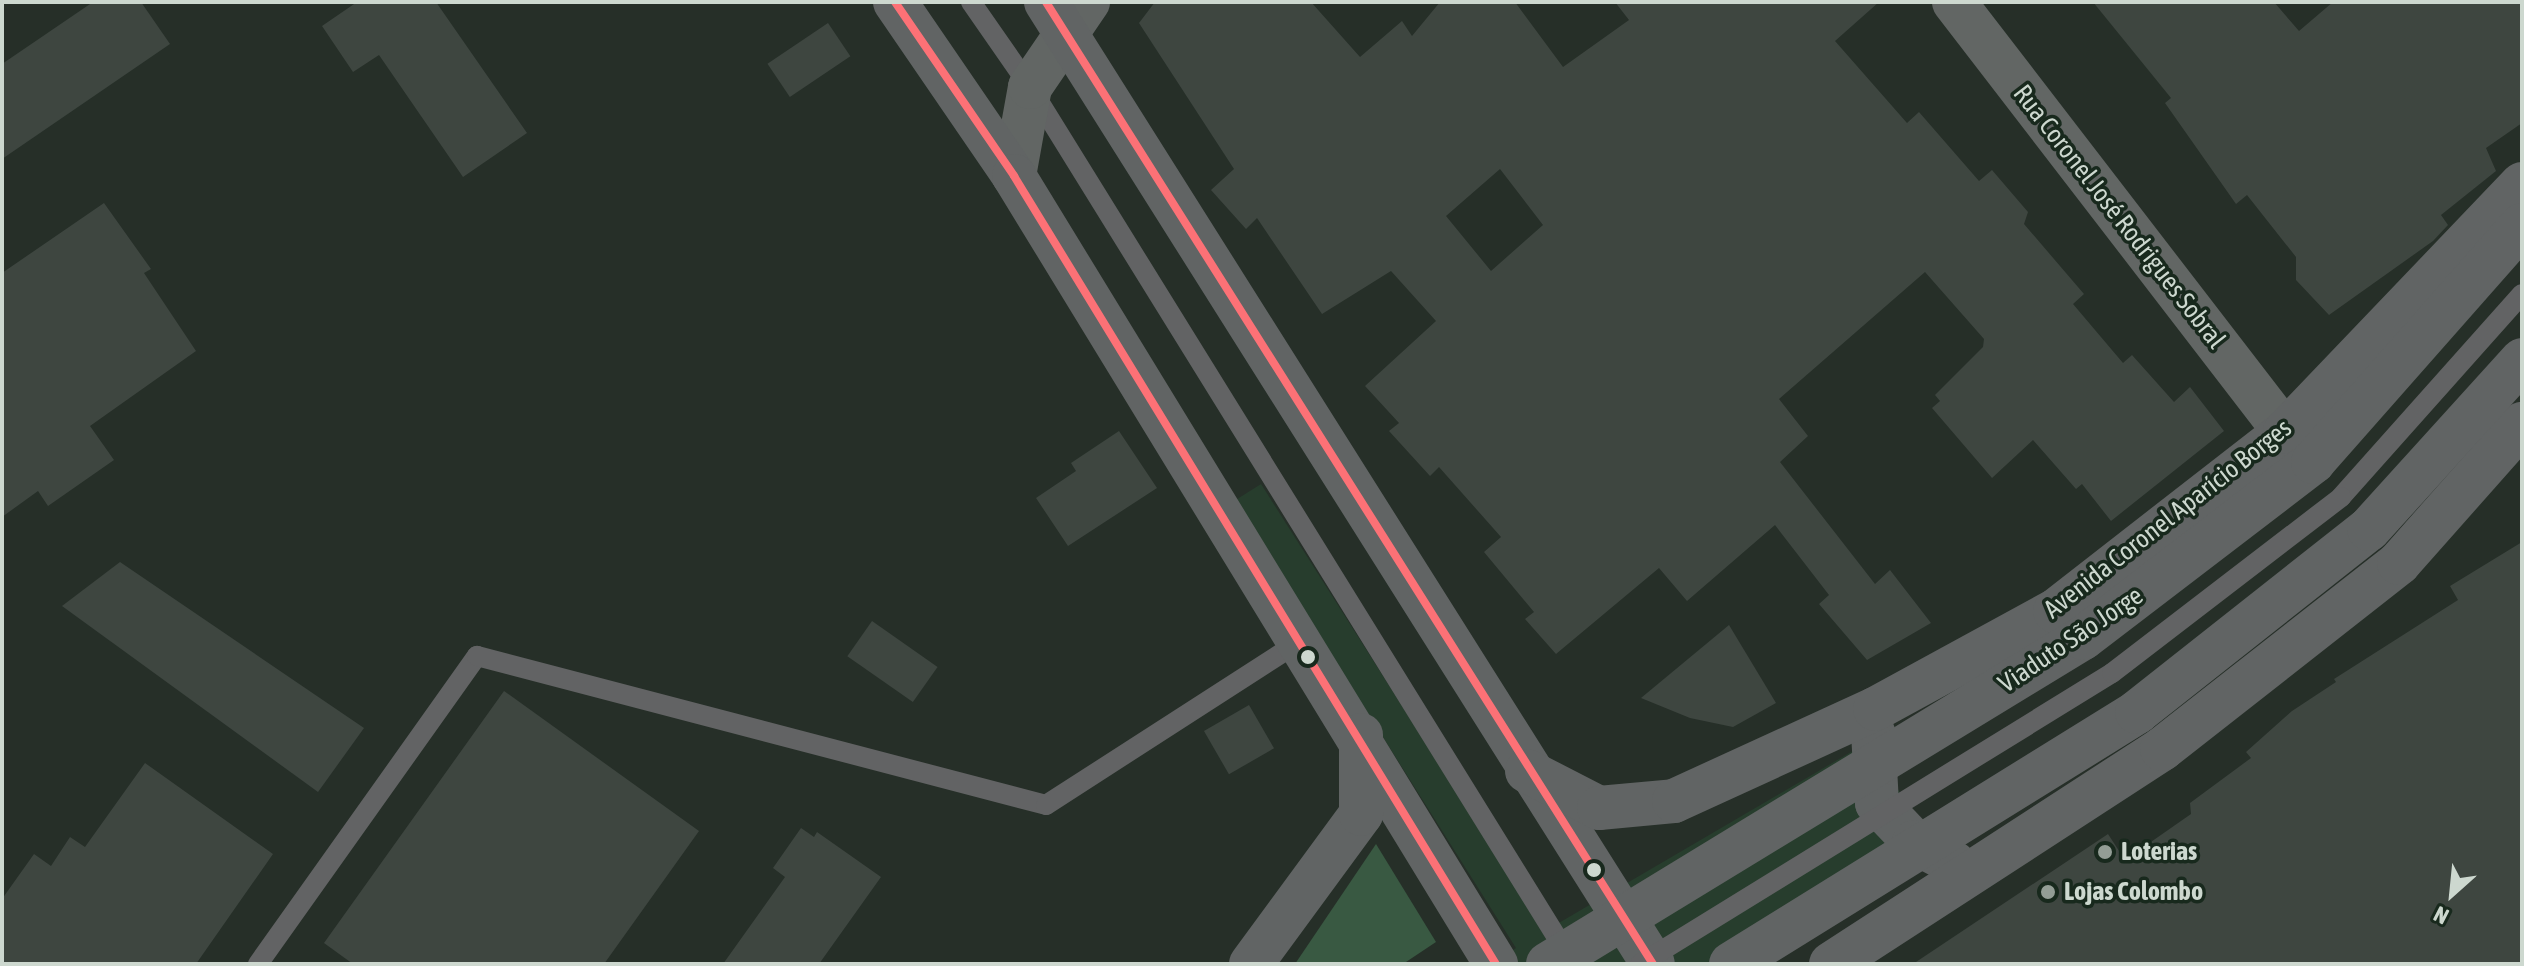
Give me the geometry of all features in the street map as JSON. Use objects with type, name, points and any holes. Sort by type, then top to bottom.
[{"type":"main road","points":[[895,2],[1014,176],[1361,735],[1496,964]]},
{"type":"main road","points":[[1067,12],[1527,771],[1653,964]]},
{"type":"main road","name":"Avenida Coronel Aparício Borges","points":[[1527,771],[1599,808],[1674,801],[1875,709],[2055,611],[2285,432],[2522,184]]},
{"type":"main road","name":"Viaduto São Jorge","points":[[1548,964],[2083,638],[2313,462],[2522,225]]},
{"type":"main road","points":[[1731,964],[2137,712],[2369,529],[2522,360]]},
{"type":"main road","points":[[1831,964],[2162,749],[2399,563],[2522,424]]},
{"type":"main road","points":[[1875,709],[1870,757],[1877,803],[1914,842],[1975,873]]},
{"type":"main road","points":[[1251,964],[1361,814],[1361,735]]},
{"type":"street","name":"Rua Coronel José Rodrigues Sobral","points":[[1954,2],[2285,432]]},
{"type":"street","points":[[1014,176],[1030,87],[1067,12]]},
{"type":"lane","points":[[971,2],[1030,87],[1573,964]]},
{"type":"lane","name":"Viaduto São Jorge","points":[[1640,964],[2112,673],[2341,497],[2522,294]]},
{"type":"lane","points":[[258,964],[477,656],[1046,805],[1302,640]]},
{"type":"shaded area","points":[[1261,484],[1545,931],[1868,742],[1941,857],[1764,964],[1492,964],[1516,948],[1234,501]]},
{"type":"shaded area","points":[[1376,844],[1436,942],[1403,964],[1295,964]]},
{"type":"building","points":[[93,2],[141,2],[170,44],[2,159],[2,64]]},
{"type":"building","points":[[357,2],[436,2],[527,133],[463,177],[379,55],[353,72],[322,26]]},
{"type":"building","points":[[1155,2],[1311,2],[1360,57],[1402,21],[1412,36],[1440,2],[1515,2],[1563,67],[1629,20],[1615,2],[1879,2],[1835,41],[1907,123],[1919,112],[1979,181],[1992,170],[2028,212],[2024,224],[2084,294],[2073,304],[2123,363],[2132,355],[2174,402],[2190,387],[2224,431],[2111,521],[2082,484],[2076,489],[2033,440],[1992,478],[1932,408],[1940,401],[1935,395],[1983,347],[1984,339],[1925,272],[1779,399],[1808,436],[1780,462],[1875,584],[1890,570],[1931,623],[1867,660],[1819,604],[1829,595],[1775,525],[1687,601],[1659,568],[1556,654],[1525,619],[1534,612],[1484,552],[1501,537],[1439,467],[1430,476],[1389,431],[1399,423],[1365,386],[1436,321],[1391,271],[1322,314],[1257,218],[1246,229],[1211,190],[1234,169],[1139,23]],"holes":[[[1500,169],[1543,225],[1491,271],[1446,216]]]},
{"type":"building","points":[[2093,2],[2274,2],[2299,31],[2333,2],[2522,2],[2522,123],[2486,148],[2496,171],[2441,215],[2448,225],[2433,241],[2329,315],[2296,280],[2296,257],[2247,195],[2236,204],[2165,103],[2171,98]]},
{"type":"building","points":[[828,23],[850,56],[790,97],[767,64]]},
{"type":"building","points":[[104,203],[151,269],[144,273],[196,351],[90,426],[114,460],[48,506],[38,491],[2,517],[2,273]]},
{"type":"building","points":[[1119,431],[1157,488],[1068,546],[1036,498],[1076,471],[1071,463]]},
{"type":"building","points":[[2522,542],[2522,964],[1913,964],[2108,834],[2125,860],[2191,814],[2190,803],[2251,758],[2246,752],[2292,711],[2336,682],[2334,679],[2458,600],[2450,586]]},
{"type":"building","points":[[120,562],[364,728],[318,792],[62,606]]},
{"type":"building","points":[[872,621],[938,667],[913,702],[847,656]]},
{"type":"building","points":[[1729,625],[1776,703],[1733,727],[1690,718],[1641,698]]},
{"type":"building","points":[[504,691],[699,831],[604,964],[353,964],[324,943]]},
{"type":"building","points":[[1249,705],[1274,748],[1229,774],[1204,731]]},
{"type":"building","points":[[145,763],[273,854],[196,964],[2,964],[2,899],[34,854],[51,866],[70,837],[85,847]]},
{"type":"building","points":[[801,828],[814,837],[817,832],[881,877],[819,964],[723,964],[785,877],[773,868]]},
{"type":"transit line","points":[[895,2],[1014,176],[1496,964]]},
{"type":"transit line","points":[[1046,2],[1653,964]]},
{"type":"place","name":"Loterias","points":[[2105,852]]},
{"type":"place","name":"Lojas Colombo","points":[[2048,892]]}]
